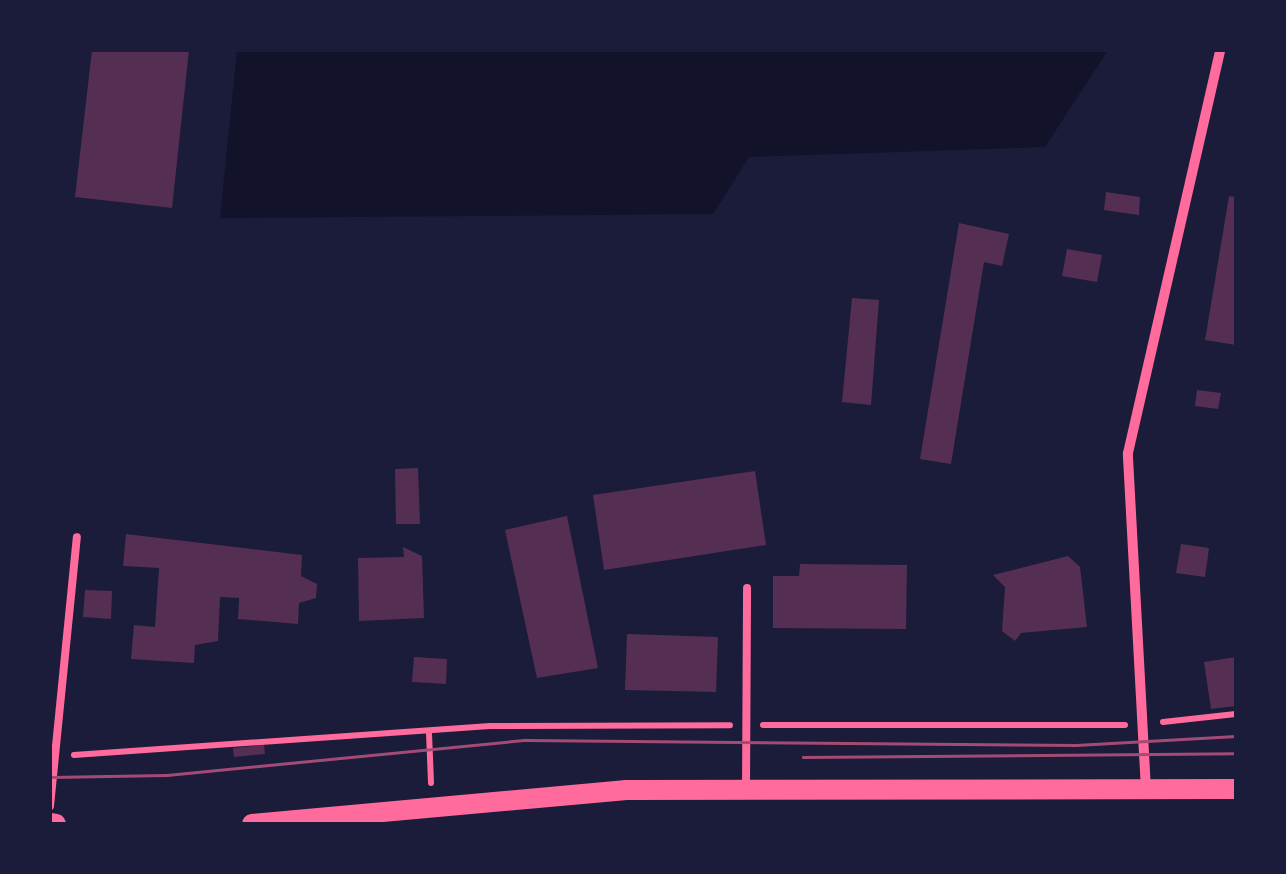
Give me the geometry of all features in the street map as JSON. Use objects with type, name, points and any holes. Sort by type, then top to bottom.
[{"type":"main road","points":[[252,824],[544,794],[746,789],[1236,790]]},
{"type":"street","points":[[1146,790],[1128,453],[1220,50]]},
{"type":"lane","points":[[50,806],[77,537]]},
{"type":"lane","points":[[746,789],[747,588]]},
{"type":"path","points":[[55,755],[490,726],[1141,724],[1236,714]]},
{"type":"shaded area","points":[[237,50],[1108,50],[1045,147],[749,157],[713,214],[220,218]]},
{"type":"building","points":[[92,50],[189,50],[172,208],[75,197]]},
{"type":"building","points":[[1106,192],[1140,197],[1139,215],[1104,210]]},
{"type":"building","points":[[1229,196],[1236,197],[1236,345],[1205,340]]},
{"type":"building","points":[[959,223],[1009,234],[1002,266],[984,262],[951,464],[920,459]]},
{"type":"building","points":[[1067,249],[1102,255],[1097,282],[1062,276]]},
{"type":"building","points":[[852,298],[879,300],[871,405],[842,402]]},
{"type":"building","points":[[1197,390],[1221,393],[1218,409],[1195,406]]},
{"type":"building","points":[[418,468],[420,524],[396,524],[395,469]]},
{"type":"building","points":[[755,471],[766,545],[604,570],[593,495]]},
{"type":"building","points":[[567,516],[598,668],[537,678],[505,530]]},
{"type":"building","points":[[126,534],[302,555],[301,576],[317,584],[316,598],[299,603],[298,624],[238,619],[239,598],[220,597],[218,641],[195,645],[194,663],[131,659],[134,625],[155,627],[159,568],[123,566]]},
{"type":"building","points":[[1181,544],[1209,548],[1205,577],[1176,573]]},
{"type":"building","points":[[403,547],[422,556],[424,618],[359,621],[358,558],[404,557]]},
{"type":"building","points":[[1068,556],[1080,567],[1087,627],[1021,633],[1015,641],[1002,631],[1005,587],[993,575]]},
{"type":"building","points":[[800,564],[907,565],[906,629],[773,628],[773,576],[799,576]]},
{"type":"building","points":[[85,590],[112,591],[111,619],[83,617]]},
{"type":"building","points":[[627,634],[718,637],[716,692],[625,690]]},
{"type":"building","points":[[414,657],[447,659],[446,684],[412,682]]},
{"type":"building","points":[[1236,657],[1236,706],[1211,709],[1204,662]]},
{"type":"building","points":[[264,745],[265,754],[234,757],[233,748]]},
{"type":"tram line","points":[[50,777],[167,775],[526,740],[1076,745],[1236,736]]},
{"type":"tram line","points":[[803,757],[1236,753]]}]
